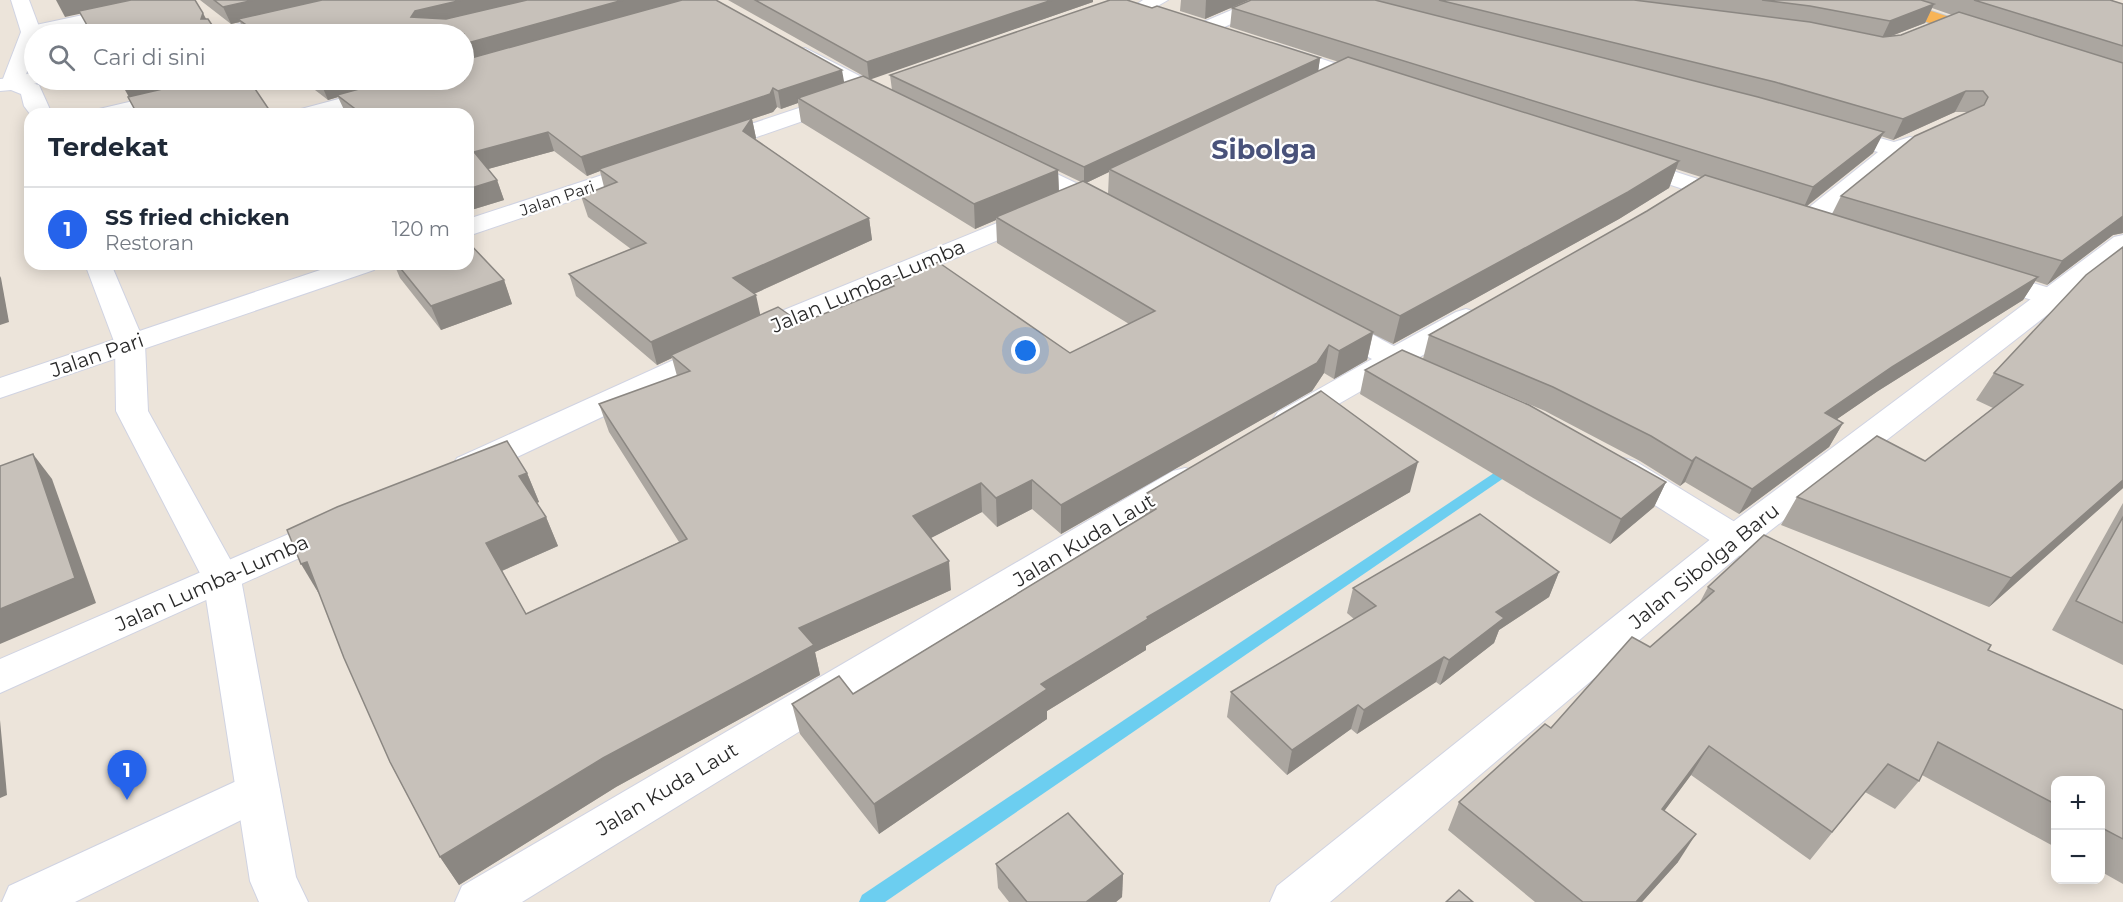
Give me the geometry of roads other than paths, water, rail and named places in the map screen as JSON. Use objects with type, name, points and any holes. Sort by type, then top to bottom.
[{"type":"highway","points":[[1880,0],[2002,40]]},
{"type":"street","points":[[20,0],[28,24]]},
{"type":"street","points":[[68,24],[180,0]]},
{"type":"street","points":[[264,24],[368,0]]},
{"type":"street","points":[[1208,27],[1271,0]]},
{"type":"street","points":[[1141,2],[1180,19],[1387,86]]},
{"type":"street","points":[[1917,35],[1947,23]]},
{"type":"street","points":[[780,40],[869,90],[912,111]]},
{"type":"street","points":[[6,84],[24,47]]},
{"type":"street","points":[[1310,87],[1342,72]]},
{"type":"street","points":[[692,152],[902,78]]},
{"type":"street","points":[[6,84],[24,80]]},
{"type":"street","points":[[6,84],[24,88]]},
{"type":"street","points":[[31,90],[36,108]]},
{"type":"street","points":[[132,108],[206,90]]},
{"type":"street","points":[[331,108],[396,90]]},
{"type":"street","points":[[1812,126],[1895,150]]},
{"type":"street","points":[[1807,222],[1895,150],[1935,132]]},
{"type":"street","points":[[998,153],[1125,217]]},
{"type":"street","points":[[1606,156],[1754,205]]},
{"type":"street","name":"Jalan Pari","points":[[474,226],[669,159]]},
{"type":"street","name":"Jalan Lumba-Lumba","points":[[448,475],[794,316],[1116,180]]},
{"type":"street","points":[[1656,208],[1693,185]]},
{"type":"street","name":"Jalan Sibolga Baru","points":[[1294,902],[1735,539],[2123,243]]},
{"type":"street","points":[[100,270],[130,344],[132,411],[222,579],[273,881],[284,902]]},
{"type":"street","name":"Jalan Pari","points":[[0,388],[346,270]]},
{"type":"street","points":[[1964,270],[2053,298]]},
{"type":"street","points":[[1265,433],[1495,302]]},
{"type":"street","points":[[1310,315],[1393,359],[1446,382]]},
{"type":"street","points":[[1595,454],[1627,471],[1735,539],[1798,570]]},
{"type":"street","name":"Jalan Kuda Laut","points":[[479,902],[1216,461]]},
{"type":"street","name":"Jalan Lumba-Lumba","points":[[0,677],[362,515]]},
{"type":"street","points":[[26,902],[258,790]]},
{"type":"waterway","points":[[869,902],[1512,466]]},
{"type":"place","name":"SS fried chicken","points":[[127,800]]},
{"type":"district","name":"Sibolga","points":[[1264,150]]}]
